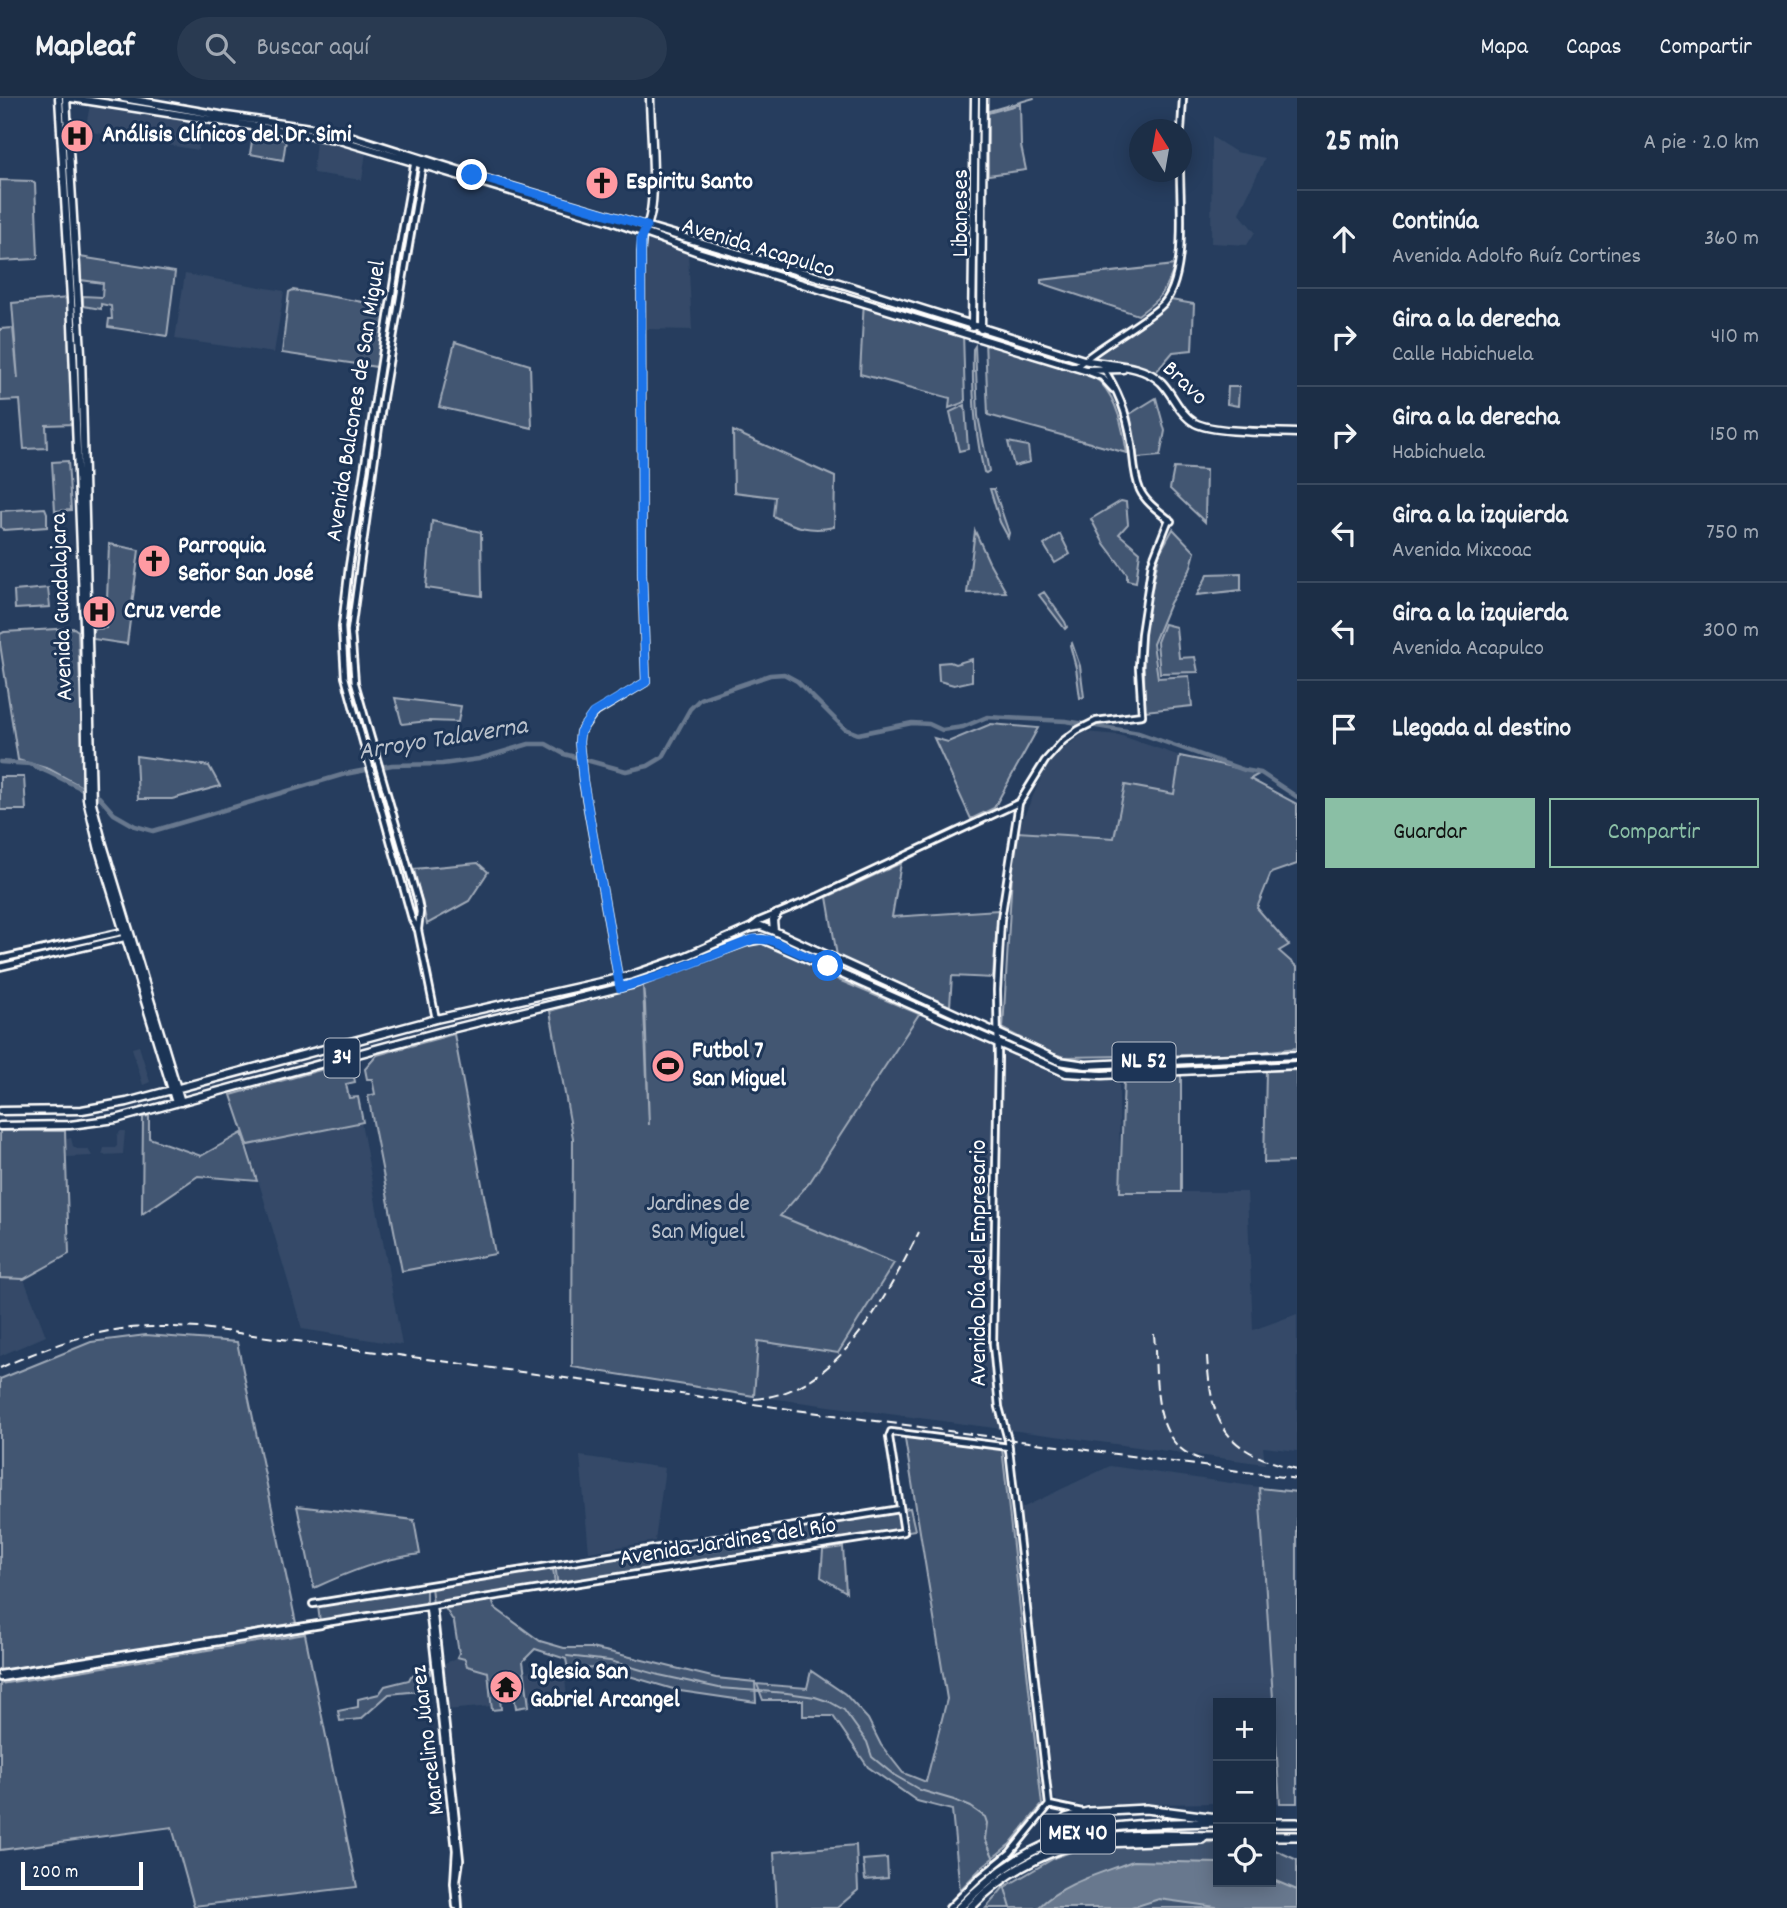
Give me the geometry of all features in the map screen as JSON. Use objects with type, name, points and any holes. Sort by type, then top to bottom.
[{"type":"highway","points":[[1208,1836],[1192,1841],[1119,1842],[1080,1846],[1072,1845],[1065,1838],[1062,1826],[1071,1815],[1146,1809],[1213,1819]]},
{"type":"highway","name":"MEX 40","points":[[959,1908],[992,1878],[1020,1858],[1070,1836],[1097,1828],[1136,1823],[1213,1820]]},
{"type":"highway","points":[[1276,1823],[1297,1823]]},
{"type":"highway","name":"MEX 40","points":[[970,1908],[1012,1873],[1034,1860],[1066,1847],[1116,1837],[1213,1836]]},
{"type":"highway","points":[[1276,1836],[1297,1836]]},
{"type":"main road","name":"Avenida Acapulco","points":[[63,98],[324,136],[751,257],[1102,367]]},
{"type":"main road","name":"Avenida Guadalajara","points":[[63,98],[67,112],[79,301],[89,801],[99,850],[128,933],[178,1102]]},
{"type":"main road","name":"Avenida Guadalajara","points":[[63,98],[84,587]]},
{"type":"main road","name":"Avenida Acapulco","points":[[123,98],[331,131],[419,161]]},
{"type":"main road","points":[[645,229],[652,214],[650,98]]},
{"type":"main road","name":"Libaneses","points":[[971,336],[975,98]]},
{"type":"main road","name":"Libaneses","points":[[981,338],[984,98]]},
{"type":"main road","points":[[67,112],[80,99]]},
{"type":"main road","name":"Avenida Acapulco","points":[[645,229],[677,244],[971,336],[1085,370],[1102,367]]},
{"type":"main road","points":[[751,257],[756,265],[777,275]]},
{"type":"main road","points":[[846,297],[857,295],[861,290]]},
{"type":"main road","points":[[913,317],[921,316],[921,309]]},
{"type":"main road","name":"Bravo","points":[[1102,367],[1128,368],[1157,379],[1185,415],[1203,426],[1297,433]]},
{"type":"main road","points":[[774,915],[775,931]]},
{"type":"main road","name":"34","points":[[0,1111],[82,1110],[127,1102],[436,1019],[618,979],[684,957],[750,928],[761,926],[998,1032]]},
{"type":"main road","name":"34","points":[[0,1126],[95,1123],[439,1032],[620,988],[660,976],[746,942],[762,939],[998,1043]]},
{"type":"main road","name":"NL 52","points":[[998,1032],[1047,1056],[1079,1065],[1297,1055]]},
{"type":"main road","name":"NL 52","points":[[998,1043],[1041,1064],[1072,1074],[1297,1065]]},
{"type":"street","points":[[1182,119],[1183,98]]},
{"type":"street","name":"Avenida Balcones de San Miguel","points":[[418,930],[418,901],[355,683],[351,631],[419,161]]},
{"type":"street","name":"Avenida Balcones de San Miguel","points":[[419,161],[370,424],[342,626],[345,677],[408,904],[418,930],[436,1019]]},
{"type":"street","points":[[1076,367],[1156,310],[1171,293],[1179,263],[1180,182]]},
{"type":"street","points":[[620,988],[579,753],[580,732],[593,713],[646,682],[642,574],[641,238],[645,229]]},
{"type":"street","points":[[750,928],[1019,803],[1040,767],[1070,736],[1096,721],[1142,715],[1139,667],[1141,634],[1152,562],[1170,523],[1140,491],[1128,422],[1102,367]]},
{"type":"street","points":[[1085,370],[1102,377],[1116,392]]},
{"type":"street","name":"Avenida Día del Empresario","points":[[1019,803],[1001,919],[993,1344],[999,1407],[1009,1447],[1049,1805]]},
{"type":"street","points":[[387,824],[396,822]]},
{"type":"street","points":[[408,904],[418,901]]},
{"type":"street","points":[[761,926],[774,915]]},
{"type":"street","points":[[0,967],[128,933]]},
{"type":"street","points":[[0,959],[42,954]]},
{"type":"street","points":[[900,1509],[889,1437],[891,1432],[1009,1447]]},
{"type":"street","name":"Avenida Jardines del Río","points":[[0,1676],[317,1623],[321,1625],[904,1532],[900,1509],[313,1604]]},
{"type":"street","name":"Marcelino Júarez","points":[[431,1607],[458,1869],[454,1886],[458,1908]]},
{"type":"street","points":[[949,1908],[984,1873],[1010,1853],[1049,1805],[1063,1810],[1088,1812]]},
{"type":"shaded area","points":[[90,105],[202,123],[198,150],[85,131]]},
{"type":"shaded area","points":[[1212,137],[1236,152],[1265,158],[1239,213],[1255,232],[1247,245],[1211,243]]},
{"type":"shaded area","points":[[316,140],[366,152],[362,180],[313,173]]},
{"type":"shaded area","points":[[646,239],[688,252],[692,330],[647,329]]},
{"type":"shaded area","points":[[185,274],[284,291],[274,353],[175,339]]},
{"type":"shaded area","points":[[1085,732],[1119,735],[1180,756],[1174,795],[1125,786],[1114,839],[1017,832],[1045,769],[1057,754]]},
{"type":"shaded area","points":[[919,1014],[999,1047],[1055,1075],[1119,1078],[1120,1192],[1247,1192],[1253,1330],[1297,1314],[1297,1451],[1263,1447],[1265,1464],[754,1396],[757,1341],[893,1263],[780,1216],[810,1182]]},
{"type":"shaded area","points":[[139,1046],[150,1082],[143,1085],[132,1048]]},
{"type":"shaded area","points":[[361,1122],[402,1345],[302,1329],[248,1145]]},
{"type":"shaded area","points":[[125,1131],[123,1154],[102,1155],[104,1148],[117,1146],[117,1135]]},
{"type":"shaded area","points":[[71,1138],[73,1146],[77,1149],[88,1149],[92,1156],[67,1157],[67,1139]]},
{"type":"shaded area","points":[[0,1278],[24,1279],[46,1336],[0,1356]]},
{"type":"shaded area","points":[[580,1456],[665,1468],[655,1541],[589,1552]]},
{"type":"shaded area","points":[[1110,1466],[1259,1487],[1273,1698],[1213,1698],[1213,1803],[1080,1805],[1058,1801],[1052,1795],[1020,1509]]},
{"type":"shaded area","points":[[465,1658],[468,1666],[488,1672],[492,1706],[446,1710],[441,1664]]},
{"type":"shaded area","points":[[564,1668],[567,1698],[528,1702],[524,1672]]},
{"type":"shaded area","points":[[1276,1743],[1280,1803],[1276,1803]]},
{"type":"shaded area","points":[[1133,1861],[1213,1863],[1213,1887],[1276,1887],[1276,1881],[1297,1890],[1297,1908],[1223,1908],[1159,1899],[1131,1908],[1038,1908],[1070,1885]]},
{"type":"green space","points":[[1020,104],[1021,146],[1026,170],[988,175],[988,113]]},
{"type":"green space","points":[[253,135],[286,140],[283,160],[250,154]]},
{"type":"green space","points":[[0,180],[32,181],[35,184],[36,259],[0,261]]},
{"type":"green space","points":[[80,257],[175,272],[167,336],[108,327],[109,319],[112,319],[111,306],[101,304],[101,309],[83,306],[83,296],[102,297],[103,283],[81,280]]},
{"type":"green space","points":[[1175,265],[1162,294],[1138,315],[1041,283],[1041,280]]},
{"type":"green space","points":[[293,290],[386,306],[377,367],[282,353],[289,292]]},
{"type":"green space","points":[[68,298],[74,424],[46,425],[47,448],[24,449],[20,400],[0,401],[0,329],[13,328],[18,379],[12,303]]},
{"type":"green space","points":[[864,300],[963,332],[965,402],[949,408],[950,398],[860,374]]},
{"type":"green space","points":[[1171,300],[1194,304],[1192,350],[1173,352],[1156,372],[1094,356],[1153,317]]},
{"type":"green space","points":[[985,340],[1064,365],[1101,383],[1116,407],[1127,453],[988,415]]},
{"type":"green space","points":[[455,342],[530,365],[532,428],[439,407]]},
{"type":"green space","points":[[975,346],[978,416],[989,471],[986,473],[974,410]]},
{"type":"green space","points":[[1228,387],[1239,387],[1238,406],[1227,404]]},
{"type":"green space","points":[[1156,398],[1165,431],[1160,456],[1137,458],[1130,414]]},
{"type":"green space","points":[[965,405],[968,449],[959,451],[950,412]]},
{"type":"green space","points":[[733,431],[835,477],[834,527],[810,529],[795,526],[773,516],[775,497],[734,492]]},
{"type":"green space","points":[[1008,442],[1028,446],[1030,462],[1014,466]]},
{"type":"green space","points":[[68,461],[71,510],[55,511],[52,462]]},
{"type":"green space","points":[[1174,468],[1206,470],[1205,522],[1170,489]]},
{"type":"green space","points":[[990,489],[994,489],[1008,537],[1000,522]]},
{"type":"green space","points":[[1121,501],[1126,502],[1128,524],[1119,534],[1140,552],[1136,582],[1127,580],[1127,574],[1103,542],[1091,519]]},
{"type":"green space","points":[[45,508],[47,527],[4,530],[1,527],[1,511]]},
{"type":"green space","points":[[432,521],[481,532],[482,596],[426,588]]},
{"type":"green space","points":[[1173,529],[1195,552],[1190,570],[1170,603],[1153,644],[1158,678],[1189,676],[1192,706],[1145,711],[1143,633],[1159,554]]},
{"type":"green space","points":[[975,531],[989,562],[1006,592],[967,593]]},
{"type":"green space","points":[[1060,534],[1070,554],[1055,563],[1044,545]]},
{"type":"green space","points":[[109,544],[139,550],[127,644],[93,639],[93,629],[106,628]]},
{"type":"green space","points":[[1241,573],[1241,590],[1197,595],[1208,574]]},
{"type":"green space","points":[[48,588],[50,607],[15,609],[14,591]]},
{"type":"green space","points":[[1044,592],[1065,622],[1065,629],[1039,595]]},
{"type":"green space","points":[[1164,624],[1176,627],[1179,658],[1195,657],[1198,672],[1160,673],[1157,642]]},
{"type":"green space","points":[[74,628],[78,631],[84,788],[49,769],[18,760],[0,644],[0,634],[4,632]]},
{"type":"green space","points":[[1072,643],[1080,666],[1084,697],[1080,698],[1070,645]]},
{"type":"green space","points":[[972,659],[972,681],[954,685],[939,681],[938,663],[955,664]]},
{"type":"green space","points":[[395,698],[461,706],[458,722],[402,724]]},
{"type":"green space","points":[[991,724],[1038,728],[994,808],[971,819],[934,738],[948,742]]},
{"type":"green space","points":[[136,756],[209,766],[220,786],[172,799],[138,799]]},
{"type":"green space","points":[[1180,756],[1261,773],[1250,779],[1297,804],[1297,864],[1271,873],[1257,908],[1289,945],[1279,951],[1297,967],[1297,1048],[1242,1054],[1065,1057],[1050,1053],[1003,1029],[1013,856],[1017,832],[1114,838],[1125,785],[1174,794]]},
{"type":"green space","points":[[0,777],[24,777],[26,810],[0,810]]},
{"type":"green space","points":[[478,863],[488,872],[469,901],[427,924],[414,869]]},
{"type":"green space","points":[[901,863],[892,917],[998,910],[993,978],[952,976],[950,1006],[837,956],[827,897]]},
{"type":"green space","name":"Jardines de San Miguel","points":[[763,941],[841,981],[919,1014],[810,1182],[780,1216],[894,1263],[838,1353],[758,1341],[754,1396],[572,1367],[573,1138],[550,1011],[642,983]],"holes":[[[643,986],[645,1004],[649,1125]]]},
{"type":"green space","points":[[454,1034],[495,1254],[402,1271],[368,1096],[375,1094],[372,1079],[367,1079],[365,1069],[377,1055]]},
{"type":"green space","points":[[338,1065],[353,1071],[355,1082],[346,1084],[349,1098],[358,1097],[363,1122],[248,1145],[231,1095]]},
{"type":"green space","points":[[1297,1070],[1297,1162],[1264,1163],[1266,1071]]},
{"type":"green space","points":[[1181,1075],[1181,1192],[1120,1192],[1124,1078]]},
{"type":"green space","points":[[149,1116],[149,1138],[201,1156],[242,1133],[257,1181],[198,1176],[142,1214],[143,1117]]},
{"type":"green space","points":[[0,1131],[65,1131],[69,1254],[24,1279],[0,1278]]},
{"type":"green space","points":[[146,1335],[237,1342],[296,1623],[0,1673],[0,1379],[91,1342]]},
{"type":"green space","points":[[904,1433],[1002,1448],[1042,1805],[1010,1844],[960,1890],[952,1810],[917,1801],[868,1767],[833,1716],[803,1716],[803,1700],[763,1700],[757,1684],[807,1688],[811,1671],[845,1694],[868,1719],[881,1745],[903,1773],[926,1782],[947,1699]]},
{"type":"green space","points":[[1259,1488],[1297,1492],[1297,1803],[1280,1803],[1276,1698],[1273,1698]]},
{"type":"green space","points":[[297,1506],[414,1520],[420,1554],[365,1567],[314,1588]]},
{"type":"green space","points":[[910,1508],[915,1530],[558,1587],[555,1564]]},
{"type":"green space","points":[[843,1547],[846,1592],[821,1577],[823,1550]]},
{"type":"green space","points":[[553,1568],[555,1585],[433,1604],[431,1587]]},
{"type":"green space","points":[[426,1587],[426,1605],[320,1622],[318,1606]]},
{"type":"green space","points":[[491,1598],[495,1608],[540,1641],[564,1648],[591,1648],[716,1678],[755,1682],[756,1702],[680,1691],[602,1668],[568,1669],[566,1659],[535,1649],[523,1661],[529,1706],[516,1708],[511,1674],[498,1676],[501,1709],[492,1710],[488,1672],[467,1666],[465,1659],[457,1657],[459,1653],[454,1622],[443,1605]]},
{"type":"green space","points":[[305,1634],[357,1887],[194,1906],[172,1827],[0,1850],[0,1684]]},
{"type":"green space","points":[[430,1667],[430,1674],[419,1682],[420,1691],[389,1694],[361,1719],[340,1721],[338,1711],[358,1707],[358,1699],[379,1694],[385,1686],[409,1680],[411,1676],[420,1674],[420,1670]]},
{"type":"green space","points":[[1213,1842],[1213,1887],[1276,1887],[1276,1850],[1297,1860],[1297,1908],[986,1908],[1003,1888],[1056,1857],[1109,1843]]},
{"type":"green space","points":[[856,1845],[858,1890],[837,1908],[777,1908],[774,1852]]},
{"type":"green space","points":[[887,1858],[888,1878],[865,1880],[863,1860]]},
{"type":"waterway","points":[[989,111],[1034,98]]},
{"type":"waterway","name":"Arroyo Talaverna","points":[[0,762],[30,764],[50,773],[99,797],[114,814],[135,826],[153,831],[345,774],[392,765],[442,764],[479,759],[529,744],[546,744],[564,754],[626,771],[648,766],[663,757],[690,709],[700,699],[770,675],[784,674],[797,681],[845,729],[858,734],[912,723],[929,724],[942,730],[963,727],[987,717],[1066,721],[1139,733],[1244,770],[1261,773],[1297,797]]},
{"type":"waterway","points":[[567,1656],[610,1661],[719,1688],[787,1693],[830,1702],[844,1710],[867,1742],[872,1757],[894,1775],[920,1790],[971,1807],[985,1817],[985,1839],[995,1861]]},
{"type":"waterway","points":[[1004,1885],[1011,1908]]},
{"type":"railway","points":[[754,1399],[784,1393],[811,1379],[835,1361],[856,1338],[874,1312],[919,1232]]},
{"type":"railway","points":[[0,1368],[51,1347],[104,1332],[140,1327],[202,1328],[1297,1479]]},
{"type":"railway","points":[[1154,1334],[1157,1390],[1165,1426],[1173,1441],[1186,1452],[1203,1460]]},
{"type":"railway","points":[[1207,1356],[1213,1401],[1227,1433],[1254,1454],[1297,1469]]},
{"type":"place","name":"Análisis Clínicos del Dr. Simi","points":[[77,136]]},
{"type":"place","name":"Espiritu Santo","points":[[602,183]]},
{"type":"place","name":"Parroquia Señor San José","points":[[154,561]]},
{"type":"place","name":"Cruz verde","points":[[99,612]]},
{"type":"place","name":"Futbol 7 San Miguel","points":[[668,1066]]},
{"type":"place","name":"Iglesia San Gabriel Arcangel","points":[[506,1687]]},
{"type":"route","points":[[472,175],[647,226],[641,238],[642,574],[646,682],[593,713],[580,732],[579,742],[583,780],[620,988],[660,976],[754,939],[770,940],[828,966]]}]
